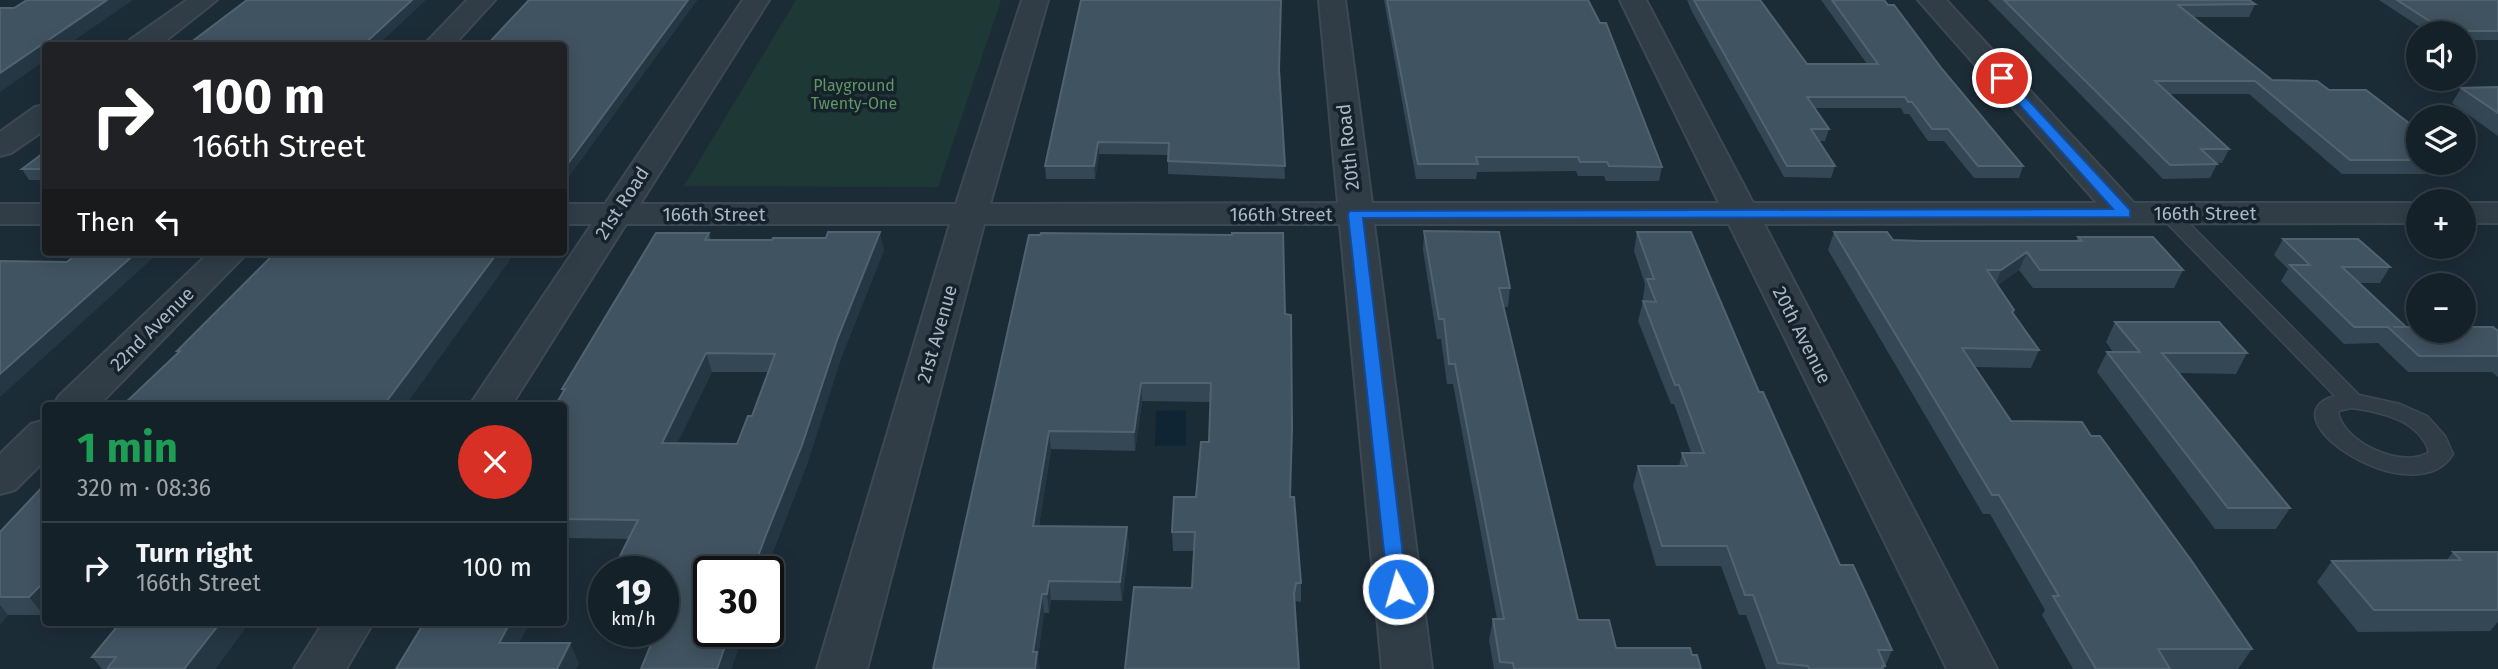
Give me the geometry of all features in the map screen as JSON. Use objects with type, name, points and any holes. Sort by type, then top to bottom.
[{"type":"street","points":[[146,42],[204,0]]},
{"type":"street","points":[[441,42],[482,0]]},
{"type":"street","name":"21st Road","points":[[493,402],[756,0]]},
{"type":"street","name":"21st Avenue","points":[[842,669],[970,215],[1035,0]]},
{"type":"street","name":"20th Road","points":[[1332,0],[1407,669]]},
{"type":"street","name":"20th Avenue","points":[[1633,0],[1972,669]]},
{"type":"street","points":[[1931,0],[2124,214]]},
{"type":"street","points":[[0,146],[42,117]]},
{"type":"street","name":"166th Street","points":[[567,214],[2406,213]]},
{"type":"street","points":[[2476,213],[2498,213]]},
{"type":"street","points":[[0,214],[42,214]]},
{"type":"street","name":"22nd Avenue","points":[[78,402],[226,256]]},
{"type":"street","points":[[0,479],[42,438]]},
{"type":"street","points":[[319,669],[347,626]]},
{"type":"lane","points":[[2168,214],[2352,401]]},
{"type":"green space","name":"Playground Twenty-One","points":[[796,0],[1001,0],[938,187],[684,186]]},
{"type":"water","points":[[1186,410],[1186,446],[1155,446],[1156,411]]},
{"type":"building","points":[[27,0],[107,0],[0,73],[0,8],[14,8]]},
{"type":"building","points":[[247,0],[412,0],[366,42],[191,42]]},
{"type":"building","points":[[529,0],[688,0],[567,165],[567,42],[490,42]]},
{"type":"building","points":[[1081,0],[1281,0],[1279,70],[1285,166],[1168,161],[1169,143],[1098,142],[1094,166],[1045,166]]},
{"type":"building","points":[[1387,0],[1588,0],[1600,23],[1606,23],[1662,167],[1609,166],[1607,162],[1580,162],[1578,157],[1476,157],[1478,164],[1418,164]]},
{"type":"building","points":[[1694,0],[1760,0],[1807,64],[1878,64],[1832,0],[1884,0],[1888,5],[1894,5],[1942,69],[2023,166],[1978,166],[1948,129],[1932,129],[1912,102],[1908,102],[1905,97],[1807,97],[1829,129],[1811,129],[1835,166],[1787,166]]},
{"type":"building","points":[[2004,0],[2249,0],[2255,4],[2178,5],[2272,80],[2317,81],[2329,90],[2366,90],[2406,121],[2406,160],[2350,160],[2255,81],[2155,81],[2229,149],[2201,149],[2217,164],[2170,165]]},
{"type":"building","points":[[2397,0],[2498,0],[2498,31],[2476,31],[2476,21],[2430,21]]},
{"type":"building","points":[[2498,87],[2498,113],[2465,91],[2476,91],[2476,88]]},
{"type":"building","points":[[42,154],[42,169],[22,169]]},
{"type":"building","points":[[1424,231],[1499,232],[1510,288],[1499,288],[1578,620],[1609,620],[1616,648],[1690,648],[1692,655],[1697,655],[1701,669],[1514,669],[1513,663],[1500,662],[1493,619],[1504,619],[1455,364],[1449,364],[1444,319],[1439,319]]},
{"type":"building","points":[[828,232],[880,232],[837,340],[802,445],[758,556],[693,556],[693,647],[725,647],[717,669],[641,669],[650,647],[679,647],[679,556],[620,556],[638,520],[567,519],[567,402],[557,402],[565,389],[562,389],[656,233],[709,233],[705,240],[826,238]],"holes":[[[706,353],[775,354],[752,416],[748,416],[737,444],[662,443]]]},
{"type":"building","points":[[1637,232],[1691,232],[1759,392],[1763,392],[1840,565],[1853,565],[1892,650],[1878,650],[1885,666],[1882,666],[1883,669],[1809,669],[1808,666],[1778,663],[1753,595],[1745,595],[1727,546],[1662,546],[1638,466],[1687,466],[1682,453],[1704,453],[1679,385],[1675,385],[1643,301],[1656,302],[1647,279],[1654,279]]},
{"type":"building","points":[[1834,232],[1887,232],[1893,240],[1920,241],[2082,241],[2078,237],[2153,237],[2183,270],[2040,270],[2027,252],[2001,270],[1987,270],[2039,350],[1962,348],[2011,421],[2082,422],[2091,436],[2100,436],[2252,649],[2158,649],[2170,669],[2096,669],[2053,596],[2059,596],[1999,495],[1992,495]]},
{"type":"building","points":[[1283,233],[1285,314],[1291,315],[1290,497],[1294,497],[1301,583],[1296,583],[1294,594],[1299,669],[1125,669],[1134,587],[1192,588],[1195,532],[1172,532],[1174,497],[1196,497],[1201,442],[1209,442],[1211,383],[1141,383],[1134,432],[1049,431],[1033,526],[1127,527],[1120,582],[1049,581],[1047,594],[1042,594],[1033,652],[1037,652],[1035,669],[933,669],[1029,235]]},
{"type":"building","points":[[2283,239],[2358,239],[2390,267],[2342,267],[2406,327],[2406,343],[2476,343],[2476,327],[2493,327],[2498,331],[2498,356],[2419,356],[2388,327],[2354,327],[2290,265],[2310,265]]},
{"type":"building","points":[[74,256],[133,256],[0,374],[0,261],[67,262]]},
{"type":"building","points":[[272,256],[495,256],[386,402],[126,402],[180,351],[177,351]]},
{"type":"building","points":[[2115,322],[2219,322],[2247,353],[2162,353],[2290,508],[2228,508],[2107,352],[2140,352]]},
{"type":"building","points":[[42,487],[42,584],[29,597],[0,597],[0,532]]},
{"type":"building","points":[[2453,552],[2498,552],[2498,610],[2374,610],[2332,561],[2461,560]]},
{"type":"building","points":[[118,626],[218,626],[184,669],[107,669],[116,657],[92,657]]},
{"type":"building","points":[[422,626],[508,626],[499,643],[570,643],[557,669],[396,669]]},
{"type":"route","points":[[1398,589],[1355,214],[2124,214],[2002,78]]}]
